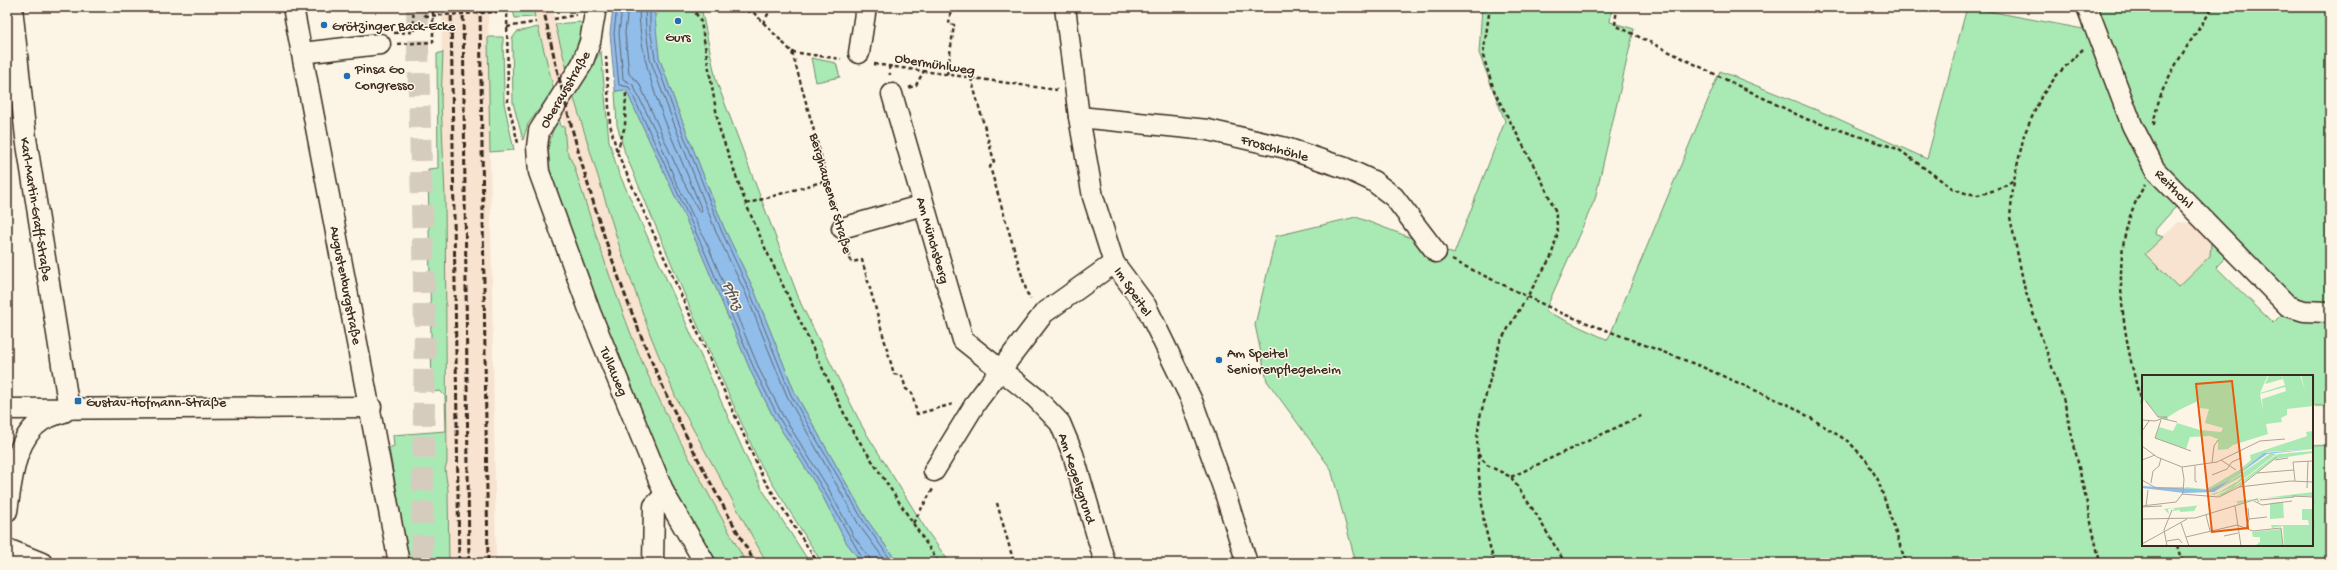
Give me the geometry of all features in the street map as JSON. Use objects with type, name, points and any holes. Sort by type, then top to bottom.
[{"type":"street","name":"Karl-Martin-Graff-Straße","points":[[12,7],[26,138],[69,409]]},
{"type":"street","name":"Augustenburgstraße","points":[[293,7],[400,563]]},
{"type":"street","points":[[856,58],[866,7]]},
{"type":"street","name":"Im Speitel","points":[[1064,7],[1079,117],[1093,197],[1114,263],[1146,306],[1192,401],[1224,490],[1247,563]]},
{"type":"street","name":"Reithohl","points":[[2087,7],[2132,125],[2155,170],[2288,306],[2304,311],[2327,312]]},
{"type":"street","name":"Oberausstraße","points":[[539,172],[537,147],[539,132],[582,64],[590,42],[596,11]]},
{"type":"street","points":[[302,53],[383,39]]},
{"type":"street","name":"Am Münchsberg","points":[[892,94],[963,340],[1000,371]]},
{"type":"street","name":"Froschhöhle","points":[[1079,117],[1208,130],[1286,148],[1345,168],[1373,181],[1394,197],[1436,252]]},
{"type":"street","name":"Tullaweg","points":[[539,172],[590,312],[665,495],[705,563]]},
{"type":"street","points":[[842,228],[923,205]]},
{"type":"street","points":[[934,471],[977,402],[1044,313],[1114,263]]},
{"type":"street","name":"Am Kegelsgrund","points":[[1000,371],[1036,398],[1060,423],[1073,454],[1105,563]]},
{"type":"street","points":[[7,409],[371,407]]},
{"type":"street","points":[[7,511],[19,451],[29,435],[43,421],[69,409]]},
{"type":"street","points":[[654,563],[654,506],[665,495]]},
{"type":"street","points":[[7,549],[42,563]]},
{"type":"path","points":[[383,39],[414,32],[413,7]]},
{"type":"path","points":[[424,7],[425,16],[497,12],[497,7]]},
{"type":"path","points":[[383,39],[433,42],[433,7]]},
{"type":"path","points":[[507,7],[508,103],[520,151]]},
{"type":"path","points":[[554,19],[596,11],[660,7]]},
{"type":"path","points":[[692,7],[701,22],[718,128],[746,204],[852,430],[939,563]]},
{"type":"path","points":[[712,7],[753,12],[792,52]]},
{"type":"path","points":[[763,23],[772,7]]},
{"type":"path","points":[[947,75],[954,25],[949,24],[951,7]]},
{"type":"path","points":[[1490,7],[1483,56],[1485,63],[1495,93],[1543,183],[1555,210],[1558,232],[1551,257],[1538,281],[1527,296],[1500,342],[1480,417],[1477,454],[1484,523],[1494,563]]},
{"type":"path","points":[[1617,7],[1614,25],[1806,119],[1898,149],[1952,188],[1978,195],[1999,189],[2014,180]]},
{"type":"path","points":[[2155,130],[2156,110],[2162,94],[2213,7]]},
{"type":"path","points":[[507,27],[536,22]]},
{"type":"path","points":[[2097,34],[2057,75],[2041,97],[2024,134],[2014,180],[2010,217],[2025,290],[2065,404],[2100,563]]},
{"type":"path","name":"Obermühlweg","points":[[792,52],[856,58],[947,75],[1076,93]]},
{"type":"path","name":"Berghausener Straße","points":[[792,52],[851,262],[862,260],[894,374],[902,376],[906,389],[912,393],[917,414],[961,402],[977,402]]},
{"type":"path","points":[[606,55],[610,124],[617,152],[763,478],[818,563]]},
{"type":"path","points":[[971,78],[994,161],[990,167],[1026,293],[1044,313]]},
{"type":"path","points":[[617,152],[625,126],[626,90]]},
{"type":"path","points":[[2142,407],[2122,320],[2124,231],[2139,195],[2155,170]]},
{"type":"path","points":[[746,204],[828,180]]},
{"type":"path","points":[[1436,252],[1561,313],[1700,366],[1793,407],[1850,442],[1866,460],[1878,480],[1906,563]]},
{"type":"path","points":[[1511,477],[1643,415]]},
{"type":"path","points":[[1477,454],[1487,465],[1511,477],[1536,514],[1565,563]]},
{"type":"path","points":[[913,523],[937,483],[934,471]]},
{"type":"path","points":[[997,503],[1014,563]]},
{"type":"path","points":[[2178,546],[2183,563]]},
{"type":"shaded area","points":[[442,7],[488,7],[496,563],[449,563],[448,490],[445,469],[447,463],[448,382],[441,101]]},
{"type":"shaded area","points":[[533,7],[552,7],[578,114],[619,245],[650,334],[676,398],[767,563],[746,563],[697,474],[643,364],[613,285],[574,166],[566,149],[564,126]]},
{"type":"shaded area","points":[[2178,222],[2192,223],[2211,243],[2210,256],[2178,287],[2145,254]]},
{"type":"green space","points":[[512,7],[533,7],[535,17],[515,18]]},
{"type":"green space","points":[[552,7],[580,7],[553,11]]},
{"type":"green space","points":[[662,7],[701,7],[716,80],[801,304],[863,428],[927,531],[950,563],[898,563],[867,520],[795,393],[754,290],[724,228],[659,57],[654,17]]},
{"type":"green space","points":[[1482,7],[1612,7],[1610,22],[1634,29],[1595,199],[1545,311],[1608,340],[1720,71],[1834,117],[1927,159],[1967,7],[2083,29],[2077,7],[2330,7],[2330,406],[2313,406],[2313,375],[2142,375],[2142,546],[2313,546],[2313,446],[2330,445],[2330,563],[1356,563],[1331,469],[1267,381],[1255,325],[1276,236],[1356,217],[1454,254],[1505,121],[1479,53]],"holes":[[[2190,191],[2296,299],[2309,304],[2284,312],[2273,323],[2216,267],[2229,254],[2211,243],[2210,256],[2178,287],[2145,254],[2163,237],[2155,234],[2156,229]]]},
{"type":"green space","points":[[580,22],[583,25],[576,51],[567,70],[555,24]]},
{"type":"green space","points":[[538,27],[554,90],[528,124],[523,140],[513,103],[512,39],[517,32]]},
{"type":"green space","points":[[488,37],[503,37],[504,103],[514,150],[490,152]]},
{"type":"green space","points":[[601,51],[609,141],[618,171],[747,459],[762,489],[810,563],[767,563],[676,398],[650,334],[619,245],[573,95]]},
{"type":"green space","points":[[443,52],[441,101],[445,196],[447,463],[445,469],[448,490],[449,563],[409,563],[389,448],[394,446],[393,435],[446,431],[445,396],[440,391],[432,392],[428,169],[438,168],[437,54]]},
{"type":"green space","points":[[811,58],[836,63],[840,77],[816,82]]},
{"type":"green space","points":[[626,90],[700,250],[752,374],[775,420],[820,491],[846,542],[862,563],[822,563],[759,462],[691,310],[625,153],[617,125],[615,91]]},
{"type":"green space","points":[[559,117],[561,127],[564,126],[566,149],[574,166],[615,290],[643,364],[680,440],[746,563],[716,563],[687,515],[664,468],[564,226],[549,168],[548,148],[555,122]]},
{"type":"water","name":"Pfinz","points":[[613,7],[654,7],[659,57],[676,105],[724,228],[754,290],[795,393],[867,520],[898,563],[862,563],[846,542],[820,491],[775,420],[752,374],[700,250],[626,90],[615,91],[610,33]]},
{"type":"tunnel","points":[[417,7],[425,325],[422,563]]},
{"type":"railway","points":[[451,7],[459,563]]},
{"type":"railway","points":[[463,7],[469,563]]},
{"type":"railway","points":[[480,7],[488,563]]},
{"type":"railway","points":[[543,7],[582,164],[615,267],[634,318],[654,368],[686,436],[755,563]]},
{"type":"place","name":"Gurs","points":[[678,21]]},
{"type":"place","name":"Grötzinger Back-Ecke","points":[[324,25]]},
{"type":"place","name":"Pinsa Go Congresso","points":[[347,76]]},
{"type":"place","name":"Am Speitel Seniorenpflegeheim","points":[[1219,360]]},
{"type":"place","name":"Gustav-Hofmann-Straße","points":[[78,401]]}]
